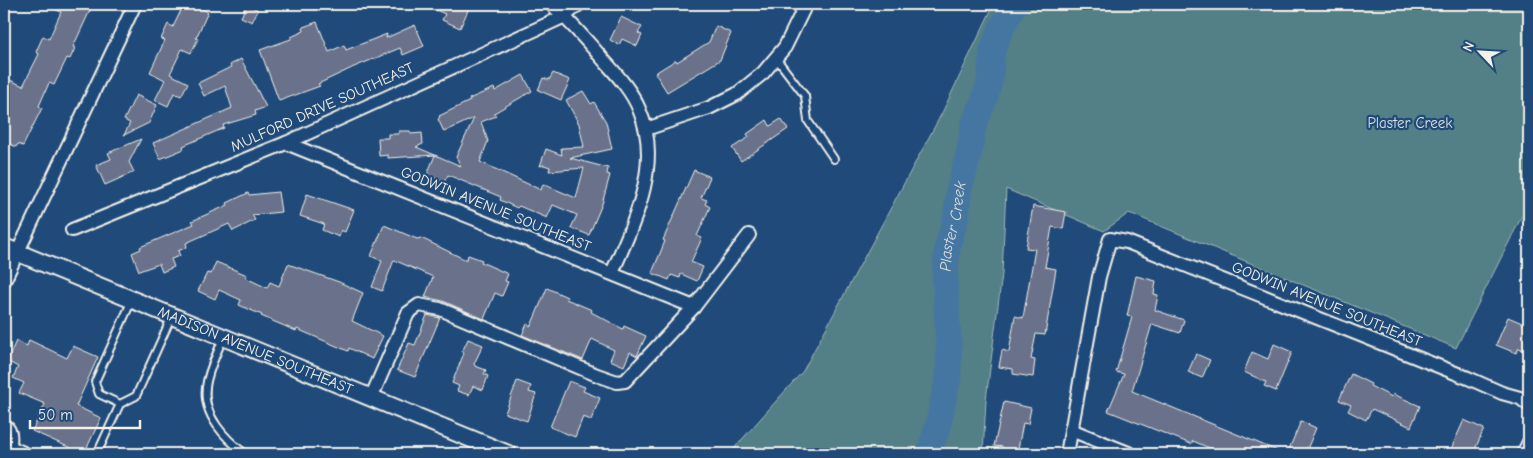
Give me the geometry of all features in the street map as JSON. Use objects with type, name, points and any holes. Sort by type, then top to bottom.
[{"type":"street","points":[[4,282],[11,250],[135,4]]},
{"type":"street","points":[[551,4],[621,80],[639,108],[646,129],[649,153],[647,177],[628,235],[612,272]]},
{"type":"street","name":"MULFORD DRIVE SOUTHEAST","points":[[72,230],[286,143],[564,16],[579,4]]},
{"type":"street","points":[[646,129],[709,108],[737,94],[764,73],[785,47],[806,4]]},
{"type":"street","name":"GODWIN AVENUE SOUTHEAST","points":[[286,143],[612,272],[694,307]]},
{"type":"street","points":[[371,398],[408,313],[418,305],[440,309],[617,382],[625,381],[694,307],[749,234]]},
{"type":"street","name":"GODWIN AVENUE SOUTHEAST","points":[[1071,430],[1099,277],[1110,239],[1137,245],[1502,393],[1520,398],[1529,405]]},
{"type":"street","name":"MADISON AVENUE SOUTHEAST","points":[[11,250],[508,454]]},
{"type":"street","points":[[1067,454],[1071,430],[1131,454]]},
{"type":"street","points":[[1523,454],[1529,442]]},
{"type":"lane","points":[[776,58],[805,96],[808,122],[834,159]]},
{"type":"lane","points":[[120,404],[99,394],[95,382],[132,300]]},
{"type":"lane","points":[[98,454],[120,404],[136,396],[172,316]]},
{"type":"lane","points":[[223,337],[205,389],[214,421],[228,440],[246,454]]},
{"type":"lane","points":[[4,422],[10,425],[14,433],[13,445],[8,454]]},
{"type":"lane","points":[[13,445],[33,454]]},
{"type":"green space","name":"Plaster Creek","points":[[994,4],[1529,4],[1529,202],[1456,348],[1129,213],[1104,231],[1006,189],[1002,274],[986,400],[983,454],[729,454],[803,371],[942,113]]},
{"type":"building","points":[[44,4],[93,4],[73,47],[75,48],[70,59],[67,58],[54,85],[49,83],[39,106],[42,108],[23,146],[18,144],[16,147],[4,141],[4,93],[10,80],[23,86],[39,54],[36,52],[43,36],[49,39],[61,12]]},
{"type":"building","points":[[184,4],[192,4],[208,12],[191,53],[182,49],[170,74],[188,83],[181,96],[174,93],[168,106],[155,100],[165,80],[150,72],[165,40],[161,39],[168,24],[173,27]]},
{"type":"building","points":[[247,4],[258,10],[252,22],[241,17]]},
{"type":"building","points":[[422,4],[463,4],[470,6],[460,28],[442,20],[445,14]]},
{"type":"building","points":[[621,17],[642,27],[638,33],[642,35],[637,46],[622,39],[619,45],[610,40]]},
{"type":"building","points":[[317,22],[329,52],[344,45],[346,50],[387,34],[386,38],[415,25],[424,46],[403,55],[400,48],[318,84],[320,86],[279,101],[260,50],[291,39],[291,37],[304,31],[303,27]]},
{"type":"building","points":[[716,26],[731,33],[720,60],[667,92],[655,73],[709,42]]},
{"type":"building","points":[[241,59],[266,107],[255,111],[256,115],[223,125],[224,128],[183,146],[184,149],[160,159],[153,143],[232,108],[225,86],[204,96],[198,83],[231,67],[230,65]]},
{"type":"building","points":[[553,73],[570,80],[561,100],[538,90],[543,78],[549,80]]},
{"type":"building","points":[[523,75],[532,91],[494,113],[496,116],[481,122],[488,141],[480,162],[541,190],[543,184],[576,198],[584,168],[549,171],[550,167],[540,166],[546,149],[562,155],[561,148],[584,147],[579,124],[566,100],[583,91],[591,104],[594,102],[606,122],[612,149],[570,158],[608,168],[607,174],[610,175],[602,204],[589,235],[571,228],[577,215],[553,205],[547,218],[519,206],[517,208],[500,200],[501,197],[448,175],[444,182],[427,175],[435,155],[461,166],[456,157],[474,118],[444,132],[438,119],[439,116],[470,101],[469,99],[494,88],[495,91]]},
{"type":"building","points":[[136,95],[157,105],[149,123],[124,135],[130,123],[124,120]]},
{"type":"building","points":[[781,119],[788,129],[741,161],[732,148],[749,137],[747,134],[767,120],[770,126]]},
{"type":"building","points":[[399,131],[410,131],[411,134],[422,133],[423,144],[416,147],[435,155],[388,158],[388,155],[379,156],[378,138],[388,138],[388,134],[399,134]]},
{"type":"building","points":[[141,139],[129,162],[134,172],[105,185],[96,165],[111,159],[108,153]]},
{"type":"building","points":[[694,170],[710,177],[701,198],[707,200],[705,204],[710,207],[697,236],[702,238],[691,262],[703,267],[697,281],[681,274],[680,278],[671,275],[669,280],[652,273],[665,241],[663,240]]},
{"type":"building","points":[[278,192],[281,212],[252,215],[255,220],[233,231],[229,224],[186,243],[187,247],[178,251],[180,256],[171,259],[174,267],[162,272],[159,264],[139,271],[132,253],[141,249],[140,247],[194,224],[192,221],[228,205],[227,203],[248,193],[249,195]]},
{"type":"building","points":[[307,194],[354,210],[345,232],[341,230],[339,237],[322,230],[324,224],[300,216]]},
{"type":"building","points":[[1033,206],[1066,212],[1063,229],[1052,227],[1045,267],[1056,269],[1045,335],[1036,334],[1031,359],[1035,360],[1033,377],[1013,374],[1013,369],[999,367],[1002,350],[1009,352],[1015,316],[1023,318],[1035,249],[1026,248]]},
{"type":"building","points":[[384,225],[417,239],[421,238],[464,259],[467,259],[468,255],[482,260],[481,262],[508,274],[505,281],[508,282],[502,296],[495,293],[484,319],[443,301],[425,297],[433,277],[394,260],[382,291],[372,287],[382,261],[371,256]]},
{"type":"building","points":[[216,262],[247,275],[246,278],[267,288],[270,282],[279,286],[288,264],[339,282],[363,293],[352,321],[383,336],[372,359],[349,348],[348,351],[261,316],[239,305],[241,300],[219,290],[215,299],[198,291],[207,273],[211,274]]},
{"type":"building","points":[[1136,276],[1156,281],[1154,294],[1158,295],[1155,310],[1184,320],[1180,333],[1152,324],[1132,391],[1285,454],[1212,454],[1214,450],[1193,441],[1191,444],[1108,411],[1124,374],[1116,372],[1132,317],[1127,316]]},
{"type":"building","points":[[547,288],[567,297],[566,299],[592,310],[591,312],[623,329],[624,326],[646,336],[637,356],[630,352],[624,366],[610,360],[614,350],[592,339],[583,360],[522,335],[527,324],[531,326]]},
{"type":"building","points":[[427,315],[440,318],[415,377],[397,370],[409,343],[415,345]]},
{"type":"building","points":[[1508,317],[1529,326],[1529,353],[1519,348],[1516,353],[1496,345]]},
{"type":"building","points":[[468,339],[483,345],[474,364],[486,370],[484,374],[488,376],[483,390],[473,386],[469,395],[457,391],[459,386],[452,383]]},
{"type":"building","points":[[29,340],[67,358],[73,346],[98,357],[76,406],[101,418],[84,454],[32,431],[45,404],[19,393],[24,383],[13,378],[18,367],[7,361],[16,341],[27,346]]},
{"type":"building","points":[[1274,344],[1292,352],[1276,391],[1264,386],[1266,382],[1244,372],[1252,352],[1268,359]]},
{"type":"building","points":[[1196,354],[1210,360],[1202,378],[1188,372]]},
{"type":"building","points":[[1351,374],[1392,397],[1393,394],[1420,406],[1411,427],[1372,409],[1366,420],[1348,411],[1351,405],[1339,400]]},
{"type":"building","points":[[517,381],[531,386],[529,392],[536,394],[527,421],[505,413]]},
{"type":"building","points":[[569,381],[585,387],[583,391],[600,398],[591,420],[583,417],[575,437],[550,427]]},
{"type":"building","points":[[1004,402],[1031,408],[1028,424],[1023,423],[1017,454],[1002,454],[1003,447],[994,446]]},
{"type":"building","points":[[1464,420],[1484,429],[1473,454],[1463,454],[1451,449]]},
{"type":"building","points":[[1301,421],[1316,428],[1305,454],[1287,454]]},
{"type":"waterway","name":"Plaster Creek","points":[[929,454],[938,425],[948,379],[949,350],[945,281],[947,249],[956,217],[959,190],[969,153],[974,124],[985,98],[990,79],[992,52],[1001,29],[1015,4]]}]
